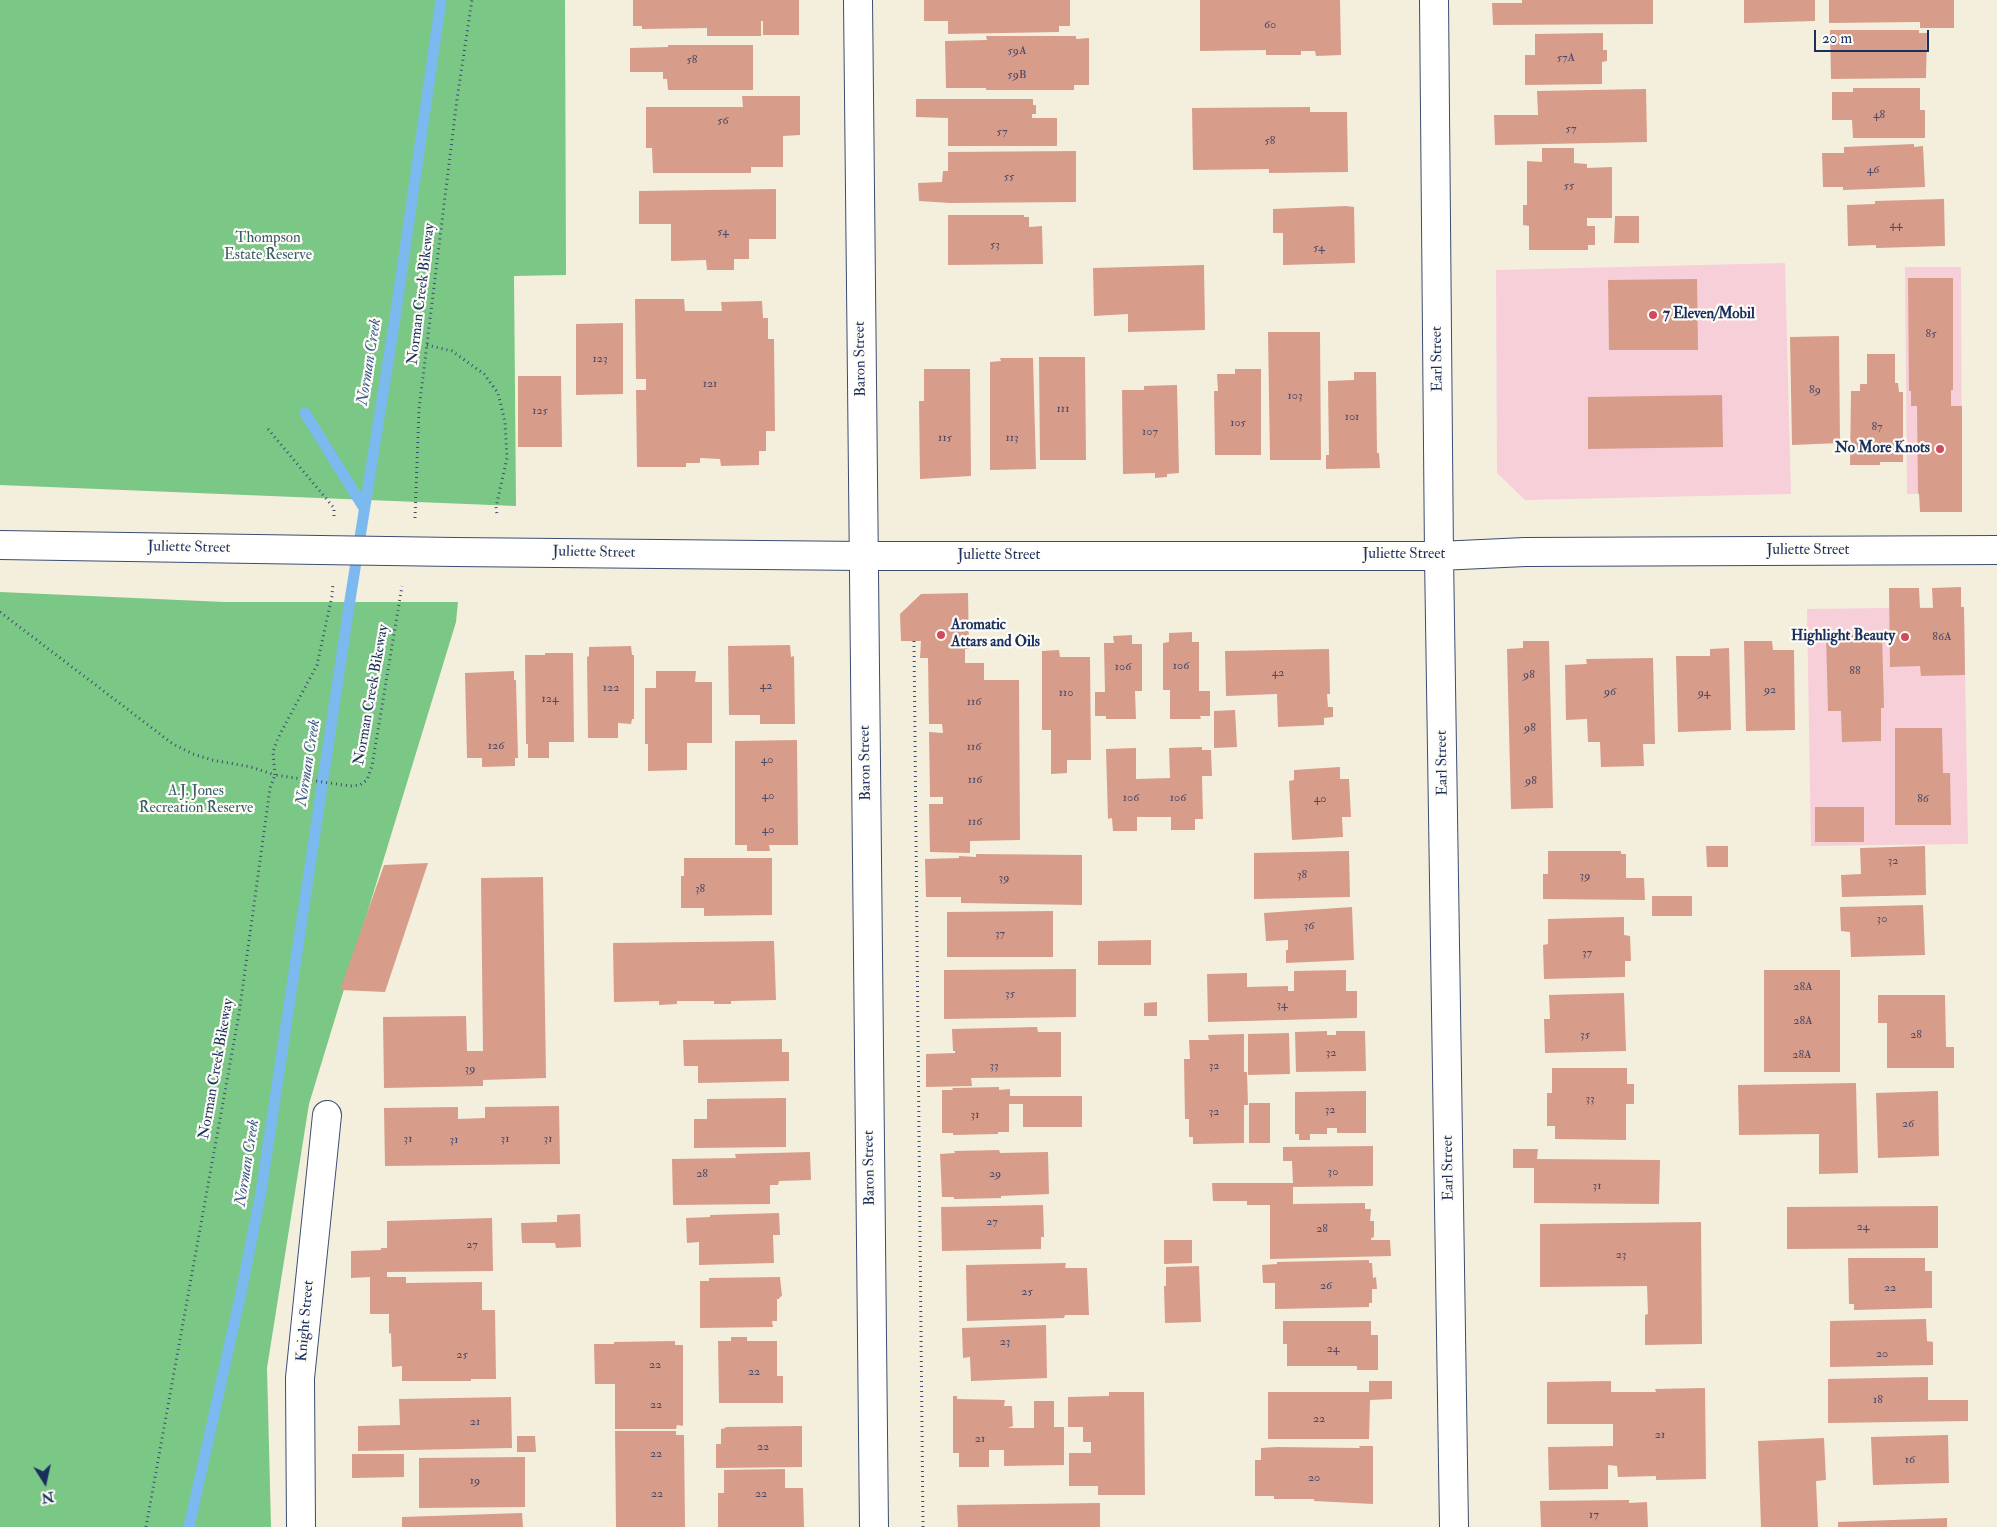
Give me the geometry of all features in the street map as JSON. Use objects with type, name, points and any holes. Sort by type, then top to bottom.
[{"type":"main road","name":"Baron Street","points":[[858,0],[874,1527]]},
{"type":"main road","name":"Earl Street","points":[[1434,0],[1439,556],[1454,1527]]},
{"type":"main road","name":"Juliette Street","points":[[0,546],[864,556],[1439,556],[1525,552],[1997,550]]},
{"type":"main road","name":"Knight Street","points":[[301,1527],[300,1378],[327,1115]]},
{"type":"path","name":"Norman Creek Bikeway","points":[[414,526],[419,409],[457,99],[472,0]]},
{"type":"path","points":[[427,345],[452,351],[484,374],[498,393],[506,422],[507,458],[496,507],[497,515]]},
{"type":"path","points":[[268,428],[334,508],[334,518]]},
{"type":"path","points":[[0,612],[173,744],[193,754],[212,760],[251,767],[275,775],[273,752],[278,738],[317,665],[332,596],[333,576]]},
{"type":"path","name":"Norman Creek Bikeway","points":[[146,1527],[238,1014],[270,788],[275,775],[350,786],[360,785],[367,780],[372,766],[404,579]]},
{"type":"path","points":[[914,641],[923,1527]]},
{"type":"shaded area","points":[[1785,263],[1791,494],[1525,500],[1497,473],[1496,270]]},
{"type":"shaded area","points":[[1905,267],[1961,267],[1962,493],[1907,494]]},
{"type":"shaded area","points":[[1964,607],[1968,844],[1811,846],[1807,609]]},
{"type":"green space","name":"Thompson Estate Reserve","points":[[0,0],[565,0],[566,275],[514,276],[516,506],[0,485]]},
{"type":"green space","name":"A.J. Jones Recreation Reserve","points":[[0,592],[224,602],[458,602],[456,622],[309,1104],[267,1368],[271,1527],[0,1527]]},
{"type":"building","points":[[633,0],[799,0],[799,35],[763,35],[763,21],[761,21],[761,36],[707,36],[707,28],[642,29],[642,26],[633,26]]},
{"type":"building","points":[[924,0],[1070,0],[1070,26],[1059,26],[1059,32],[948,34],[948,21],[924,21]]},
{"type":"building","points":[[1200,0],[1340,0],[1341,55],[1316,56],[1315,51],[1301,51],[1301,55],[1266,55],[1266,50],[1200,51]]},
{"type":"building","points":[[1522,0],[1653,0],[1653,24],[1493,25],[1492,3],[1522,3]]},
{"type":"building","points":[[1744,0],[1815,0],[1815,21],[1744,23]]},
{"type":"building","points":[[1829,0],[1954,0],[1954,28],[1920,28],[1920,22],[1829,23]]},
{"type":"building","points":[[1830,30],[1919,30],[1919,33],[1927,33],[1926,78],[1831,79]]},
{"type":"building","points":[[1603,33],[1603,50],[1607,50],[1607,61],[1602,62],[1602,84],[1525,85],[1525,55],[1535,55],[1535,34]]},
{"type":"building","points":[[986,36],[1076,36],[1076,39],[1089,38],[1089,85],[1074,85],[1074,90],[946,88],[945,41],[987,40]]},
{"type":"building","points":[[668,45],[753,45],[753,90],[668,90],[667,79],[663,79],[663,72],[630,72],[630,48],[668,47]]},
{"type":"building","points":[[1853,88],[1920,88],[1920,110],[1925,110],[1925,138],[1853,138],[1852,120],[1832,120],[1832,92],[1853,92]]},
{"type":"building","points":[[1646,89],[1647,142],[1495,145],[1494,115],[1538,115],[1537,91]]},
{"type":"building","points":[[742,96],[800,96],[800,135],[783,136],[783,167],[751,167],[751,173],[653,173],[652,148],[646,148],[646,107],[743,107]]},
{"type":"building","points":[[916,99],[1033,99],[1033,105],[1036,105],[1036,114],[1032,114],[1032,118],[1057,118],[1057,146],[948,146],[948,118],[916,117]]},
{"type":"building","points":[[1310,107],[1310,112],[1347,112],[1348,172],[1269,173],[1269,169],[1193,170],[1192,108]]},
{"type":"building","points":[[1914,144],[1914,147],[1923,146],[1925,187],[1843,190],[1843,187],[1823,187],[1822,153],[1844,153],[1844,147]]},
{"type":"building","points":[[1542,148],[1574,148],[1574,163],[1587,164],[1587,168],[1612,167],[1612,218],[1587,218],[1587,226],[1595,226],[1595,245],[1588,245],[1588,250],[1529,250],[1529,226],[1523,225],[1523,205],[1527,205],[1527,161],[1542,162]]},
{"type":"building","points":[[1076,151],[1076,202],[950,203],[919,201],[918,183],[942,182],[943,171],[948,171],[948,152]]},
{"type":"building","points":[[776,189],[776,239],[749,239],[749,259],[734,259],[734,270],[707,270],[706,260],[671,261],[671,224],[639,224],[639,191]]},
{"type":"building","points":[[1944,199],[1945,246],[1876,248],[1876,245],[1848,246],[1847,205],[1875,204],[1875,201]]},
{"type":"building","points":[[1354,207],[1355,263],[1283,265],[1283,233],[1273,233],[1273,209]]},
{"type":"building","points":[[948,215],[1024,215],[1024,217],[1029,217],[1029,227],[1042,226],[1043,264],[948,265]]},
{"type":"building","points":[[1615,216],[1639,216],[1639,243],[1614,243]]},
{"type":"building","points":[[1204,265],[1205,330],[1128,332],[1128,314],[1094,316],[1093,268]]},
{"type":"building","points":[[1908,278],[1953,278],[1953,390],[1951,390],[1951,406],[1962,406],[1962,512],[1920,512],[1917,406],[1911,406],[1911,391],[1909,391]]},
{"type":"building","name":"7 Eleven/Mobil","points":[[1697,279],[1698,350],[1609,350],[1608,280]]},
{"type":"building","points":[[635,299],[684,299],[685,311],[722,311],[721,302],[762,301],[763,318],[768,318],[768,339],[774,339],[775,431],[766,431],[766,451],[759,451],[759,465],[721,466],[720,459],[700,458],[700,463],[686,463],[686,467],[637,467],[636,390],[646,390],[646,379],[636,379]]},
{"type":"building","points":[[623,323],[623,394],[576,395],[576,324]]},
{"type":"building","points":[[1268,332],[1320,332],[1321,460],[1270,460]]},
{"type":"building","points":[[1839,336],[1840,443],[1792,445],[1790,337]]},
{"type":"building","points":[[1867,354],[1895,354],[1895,383],[1898,383],[1899,392],[1903,392],[1903,462],[1880,462],[1880,465],[1850,465],[1851,391],[1860,391],[1860,384],[1867,384]]},
{"type":"building","points":[[1039,357],[1085,357],[1086,460],[1040,460]]},
{"type":"building","points":[[1000,358],[1033,358],[1036,469],[990,470],[990,362],[1001,361]]},
{"type":"building","points":[[924,369],[970,369],[971,476],[920,479],[919,401],[924,401]]},
{"type":"building","points":[[1235,369],[1261,369],[1261,455],[1215,455],[1214,391],[1218,391],[1217,374],[1235,374]]},
{"type":"building","points":[[1354,372],[1376,372],[1377,453],[1379,453],[1380,468],[1326,469],[1326,455],[1329,455],[1328,381],[1354,380]]},
{"type":"building","points":[[518,376],[561,376],[562,447],[518,447]]},
{"type":"building","points":[[1177,385],[1179,473],[1155,478],[1155,473],[1123,474],[1122,390],[1144,390],[1144,386]]},
{"type":"building","points":[[1722,395],[1723,447],[1588,449],[1588,397]]},
{"type":"building","points":[[1961,587],[1961,607],[1964,607],[1965,675],[1921,676],[1920,666],[1890,667],[1889,588],[1919,588],[1920,608],[1933,608],[1932,588]]},
{"type":"building","points":[[968,593],[969,649],[965,649],[965,663],[984,663],[984,680],[1019,680],[1020,840],[970,841],[970,853],[930,852],[929,804],[943,804],[943,797],[930,797],[929,732],[943,733],[942,724],[929,724],[928,658],[920,658],[921,641],[901,641],[900,614],[921,594]]},
{"type":"building","points":[[1192,632],[1192,642],[1199,642],[1199,691],[1210,691],[1210,716],[1200,716],[1201,719],[1170,719],[1170,690],[1163,690],[1163,643],[1169,642],[1169,633]]},
{"type":"building","points":[[1882,633],[1884,708],[1881,708],[1881,741],[1842,742],[1841,711],[1828,711],[1826,634]]},
{"type":"building","points":[[1132,635],[1132,644],[1142,644],[1142,691],[1135,691],[1136,719],[1106,719],[1106,716],[1095,716],[1095,692],[1105,692],[1104,643],[1114,643],[1113,636]]},
{"type":"building","points":[[1523,641],[1549,641],[1553,808],[1511,809],[1507,649],[1523,648]]},
{"type":"building","points":[[1744,641],[1772,641],[1773,650],[1794,650],[1795,730],[1746,731]]},
{"type":"building","points":[[790,645],[791,657],[794,656],[795,724],[760,724],[760,715],[729,715],[728,646]]},
{"type":"building","points":[[631,646],[632,655],[634,655],[634,719],[632,719],[631,724],[618,723],[618,738],[588,738],[587,657],[589,656],[589,647]]},
{"type":"building","points":[[1729,648],[1731,730],[1678,732],[1676,656],[1710,656],[1710,649]]},
{"type":"building","points":[[1329,649],[1330,694],[1327,694],[1328,707],[1333,707],[1333,717],[1324,718],[1324,725],[1278,727],[1277,694],[1226,696],[1225,651]]},
{"type":"building","points":[[1059,650],[1060,657],[1090,657],[1091,760],[1067,760],[1067,773],[1051,774],[1051,730],[1042,730],[1042,651]]},
{"type":"building","points":[[545,653],[573,653],[574,742],[549,742],[549,758],[528,758],[528,744],[526,744],[525,655],[545,655]]},
{"type":"building","points":[[1653,658],[1655,744],[1643,744],[1644,766],[1601,767],[1600,742],[1588,742],[1587,719],[1566,720],[1565,665],[1587,664],[1586,659]]},
{"type":"building","points":[[514,671],[514,680],[516,680],[518,758],[515,758],[515,766],[482,767],[482,758],[467,758],[465,673]]},
{"type":"building","points":[[656,671],[696,671],[695,682],[712,682],[712,743],[687,743],[687,770],[648,771],[648,744],[645,744],[645,688],[656,688]]},
{"type":"building","points":[[1235,710],[1237,747],[1214,748],[1214,711]]},
{"type":"building","points":[[1895,728],[1942,728],[1943,773],[1950,773],[1951,825],[1895,825]]},
{"type":"building","points":[[797,740],[798,845],[769,845],[770,851],[747,851],[747,845],[735,845],[735,741]]},
{"type":"building","points":[[1202,747],[1202,750],[1211,750],[1212,776],[1202,776],[1203,819],[1195,819],[1195,830],[1171,830],[1171,817],[1137,817],[1137,831],[1113,831],[1112,818],[1108,819],[1106,749],[1136,748],[1136,779],[1170,778],[1169,748]]},
{"type":"building","points":[[1340,767],[1340,779],[1349,779],[1351,817],[1342,817],[1343,837],[1292,840],[1289,781],[1294,780],[1294,770]]},
{"type":"building","points":[[1815,807],[1864,807],[1864,842],[1815,842]]},
{"type":"building","points":[[1706,846],[1728,846],[1728,867],[1707,867]]},
{"type":"building","points":[[1925,846],[1926,895],[1842,897],[1841,875],[1861,874],[1860,848]]},
{"type":"building","points":[[1349,851],[1350,897],[1254,899],[1254,853]]},
{"type":"building","points":[[1548,851],[1621,851],[1621,854],[1626,854],[1626,878],[1644,878],[1645,900],[1543,899],[1543,874],[1548,874]]},
{"type":"building","points":[[976,854],[1082,855],[1082,905],[961,903],[961,897],[926,897],[925,859],[959,858],[959,856],[976,857]]},
{"type":"building","points":[[684,858],[772,858],[772,915],[704,916],[704,908],[681,908],[681,876],[684,876]]},
{"type":"building","points":[[428,863],[385,992],[340,990],[384,865]]},
{"type":"building","points":[[543,877],[546,1078],[483,1080],[483,1086],[384,1088],[383,1017],[466,1016],[467,1051],[483,1051],[481,878]]},
{"type":"building","points":[[1652,896],[1692,896],[1692,916],[1652,916]]},
{"type":"building","points":[[1923,905],[1925,955],[1851,957],[1850,932],[1841,931],[1840,907]]},
{"type":"building","points":[[1352,907],[1354,960],[1286,963],[1288,940],[1266,941],[1264,913]]},
{"type":"building","points":[[1053,911],[1053,957],[947,957],[947,912]]},
{"type":"building","points":[[1624,917],[1624,935],[1630,936],[1631,961],[1625,961],[1625,977],[1544,979],[1543,945],[1548,944],[1548,919]]},
{"type":"building","points":[[1151,940],[1151,965],[1098,965],[1098,941]]},
{"type":"building","points":[[774,941],[776,1000],[731,1001],[731,1004],[714,1004],[714,1001],[677,1001],[677,1004],[659,1005],[659,1001],[614,1002],[613,943]]},
{"type":"building","points":[[1076,969],[1076,1017],[944,1019],[944,970]]},
{"type":"building","points":[[1346,970],[1346,991],[1357,991],[1357,1018],[1208,1022],[1207,974],[1247,973],[1247,987],[1288,986],[1288,991],[1294,991],[1294,971]]},
{"type":"building","points":[[1764,970],[1840,970],[1840,1072],[1764,1072]]},
{"type":"building","points":[[1624,993],[1626,1051],[1545,1053],[1544,1019],[1550,1019],[1549,995]]},
{"type":"building","points":[[1878,995],[1945,995],[1946,1047],[1954,1047],[1954,1068],[1887,1068],[1887,1023],[1878,1023]]},
{"type":"building","points":[[1157,1002],[1157,1016],[1144,1016],[1144,1003]]},
{"type":"building","points":[[1037,1027],[1038,1032],[1061,1032],[1061,1077],[971,1078],[972,1086],[926,1087],[926,1054],[955,1053],[953,1051],[952,1029]]},
{"type":"building","points":[[1327,1031],[1327,1035],[1336,1035],[1336,1031],[1365,1031],[1366,1071],[1296,1072],[1295,1032]]},
{"type":"building","points":[[1289,1033],[1290,1074],[1248,1075],[1248,1034]]},
{"type":"building","points":[[1244,1034],[1244,1072],[1247,1072],[1248,1105],[1244,1105],[1244,1143],[1193,1144],[1193,1137],[1189,1137],[1189,1119],[1185,1119],[1184,1059],[1190,1059],[1189,1040],[1209,1040],[1208,1035]]},
{"type":"building","points":[[782,1039],[782,1052],[789,1052],[789,1081],[698,1083],[698,1066],[684,1066],[683,1040]]},
{"type":"building","points":[[1552,1068],[1627,1068],[1627,1084],[1634,1084],[1634,1104],[1626,1104],[1626,1140],[1555,1139],[1555,1126],[1547,1126],[1547,1093],[1552,1093]]},
{"type":"building","points":[[1856,1083],[1858,1173],[1819,1174],[1819,1134],[1739,1135],[1738,1085]]},
{"type":"building","points":[[999,1087],[999,1090],[1010,1089],[1010,1096],[1082,1096],[1082,1127],[1023,1127],[1023,1104],[1009,1104],[1009,1132],[953,1135],[953,1133],[942,1133],[942,1090]]},
{"type":"building","points":[[1366,1091],[1366,1133],[1337,1133],[1337,1128],[1327,1128],[1327,1134],[1310,1134],[1310,1140],[1299,1140],[1299,1134],[1295,1134],[1295,1092]]},
{"type":"building","points":[[1938,1091],[1939,1156],[1878,1158],[1876,1093]]},
{"type":"building","points":[[786,1098],[786,1147],[694,1148],[694,1119],[707,1119],[707,1099]]},
{"type":"building","points":[[1249,1103],[1270,1103],[1270,1143],[1249,1143]]},
{"type":"building","points":[[559,1106],[560,1164],[385,1166],[384,1108],[458,1107],[458,1119],[485,1118],[485,1107]]},
{"type":"building","points":[[1373,1146],[1373,1186],[1293,1187],[1293,1204],[1365,1203],[1365,1209],[1371,1209],[1370,1221],[1374,1221],[1374,1237],[1371,1240],[1390,1240],[1391,1256],[1270,1259],[1270,1205],[1247,1205],[1247,1201],[1213,1201],[1212,1183],[1293,1183],[1292,1161],[1283,1161],[1283,1147]]},
{"type":"building","points":[[1513,1149],[1538,1149],[1537,1159],[1660,1160],[1659,1204],[1534,1203],[1534,1168],[1513,1168]]},
{"type":"building","points":[[999,1150],[1000,1153],[1048,1152],[1049,1194],[1001,1196],[1001,1198],[954,1199],[954,1197],[942,1197],[940,1154],[955,1153],[954,1151]]},
{"type":"building","points":[[810,1152],[811,1180],[779,1181],[778,1185],[770,1185],[770,1204],[673,1205],[672,1159],[736,1158],[735,1154]]},
{"type":"building","points":[[1043,1205],[1044,1237],[1041,1237],[1041,1249],[942,1251],[941,1207]]},
{"type":"building","points":[[1938,1206],[1938,1248],[1787,1249],[1787,1207]]},
{"type":"building","points":[[779,1213],[780,1235],[773,1235],[774,1263],[699,1265],[699,1242],[687,1243],[686,1218],[710,1217],[710,1215]]},
{"type":"building","points":[[580,1214],[581,1247],[556,1248],[555,1243],[522,1243],[521,1223],[557,1222],[557,1215]]},
{"type":"building","points":[[492,1218],[493,1271],[387,1272],[387,1277],[406,1277],[406,1283],[482,1282],[482,1310],[495,1310],[496,1379],[402,1381],[402,1366],[392,1367],[389,1314],[370,1314],[370,1277],[351,1278],[351,1251],[387,1248],[387,1221]]},
{"type":"building","points":[[1701,1222],[1702,1344],[1645,1345],[1645,1315],[1648,1314],[1647,1286],[1540,1287],[1540,1224]]},
{"type":"building","points":[[1164,1240],[1192,1240],[1192,1263],[1164,1264]]},
{"type":"building","points":[[1848,1258],[1925,1258],[1925,1271],[1932,1271],[1932,1308],[1854,1310],[1854,1304],[1849,1304]]},
{"type":"building","points":[[1369,1260],[1369,1263],[1372,1263],[1373,1278],[1376,1277],[1377,1289],[1372,1289],[1372,1303],[1369,1303],[1369,1307],[1275,1309],[1275,1283],[1263,1283],[1262,1265],[1277,1264],[1277,1262]]},
{"type":"building","points":[[1066,1263],[1065,1268],[1087,1268],[1089,1315],[1065,1315],[1064,1318],[967,1321],[966,1265]]},
{"type":"building","points":[[1199,1266],[1201,1322],[1165,1323],[1164,1286],[1166,1286],[1166,1267]]},
{"type":"building","points":[[780,1277],[782,1296],[777,1299],[777,1321],[772,1321],[773,1327],[700,1328],[700,1281],[709,1281],[709,1278]]},
{"type":"building","points":[[1926,1319],[1927,1341],[1933,1342],[1933,1365],[1830,1367],[1830,1321]]},
{"type":"building","points":[[1283,1321],[1371,1321],[1371,1335],[1378,1335],[1378,1370],[1357,1370],[1357,1366],[1287,1366],[1287,1344],[1283,1344]]},
{"type":"building","points":[[1046,1325],[1047,1378],[971,1381],[970,1357],[963,1358],[962,1328]]},
{"type":"building","points":[[731,1337],[747,1337],[747,1341],[777,1341],[777,1376],[783,1376],[783,1403],[719,1403],[718,1341],[731,1341]]},
{"type":"building","points":[[675,1341],[675,1345],[683,1345],[683,1426],[677,1425],[676,1429],[615,1429],[615,1384],[595,1384],[594,1344]]},
{"type":"building","points":[[1928,1377],[1928,1400],[1968,1400],[1968,1421],[1828,1423],[1828,1379]]},
{"type":"building","points":[[1369,1381],[1392,1381],[1392,1399],[1370,1400],[1369,1439],[1268,1439],[1268,1392],[1369,1392]]},
{"type":"building","points":[[1611,1381],[1611,1392],[1656,1392],[1655,1389],[1705,1388],[1706,1479],[1656,1480],[1656,1476],[1618,1477],[1617,1466],[1608,1465],[1608,1489],[1549,1490],[1548,1447],[1613,1446],[1613,1424],[1547,1424],[1547,1382]]},
{"type":"building","points":[[1109,1392],[1144,1392],[1145,1495],[1098,1495],[1098,1486],[1069,1486],[1069,1453],[1091,1453],[1091,1442],[1083,1442],[1083,1427],[1068,1427],[1068,1397],[1109,1396]]},
{"type":"building","points":[[953,1396],[957,1396],[957,1399],[1005,1400],[1004,1406],[1012,1406],[1013,1426],[1008,1428],[1034,1428],[1034,1401],[1054,1401],[1054,1427],[1064,1427],[1064,1465],[1004,1466],[1004,1450],[989,1450],[989,1467],[959,1467],[959,1453],[953,1453]]},
{"type":"building","points":[[511,1397],[512,1448],[358,1451],[358,1426],[400,1425],[399,1399]]},
{"type":"building","points":[[802,1426],[802,1467],[716,1468],[716,1444],[721,1444],[721,1429],[725,1427]]},
{"type":"building","points":[[615,1431],[676,1431],[676,1435],[684,1435],[685,1527],[616,1527]]},
{"type":"building","points":[[1948,1435],[1949,1483],[1873,1485],[1871,1437]]},
{"type":"building","points":[[517,1436],[535,1436],[536,1452],[517,1452]]},
{"type":"building","points":[[1824,1438],[1826,1480],[1816,1481],[1818,1527],[1761,1527],[1758,1441]]},
{"type":"building","points":[[1359,1446],[1373,1446],[1373,1504],[1314,1501],[1314,1499],[1274,1499],[1274,1496],[1255,1496],[1255,1460],[1261,1460],[1261,1448],[1360,1448]]},
{"type":"building","points":[[352,1454],[404,1454],[404,1477],[352,1478]]},
{"type":"building","points":[[525,1457],[525,1507],[419,1508],[419,1458]]},
{"type":"building","points":[[785,1469],[785,1488],[803,1488],[804,1527],[718,1527],[718,1493],[724,1493],[724,1470]]},
{"type":"building","points":[[1629,1500],[1629,1503],[1647,1502],[1648,1527],[1541,1527],[1540,1501]]},
{"type":"building","points":[[1100,1503],[1100,1527],[958,1527],[957,1505]]},
{"type":"building","points":[[522,1513],[523,1527],[402,1527],[402,1517]]},
{"type":"building","points":[[1947,1518],[1947,1527],[1838,1527],[1838,1522]]},
{"type":"waterway","name":"Norman Creek","points":[[189,1527],[241,1293],[261,1192],[350,600],[395,318],[441,0]]},
{"type":"waterway","points":[[305,413],[364,508]]},
{"type":"place","name":"7 Eleven/Mobil","points":[[1653,315]]},
{"type":"place","name":"No More Knots","points":[[1940,449]]},
{"type":"place","name":"Aromatic Attars and Oils","points":[[941,635]]},
{"type":"place","name":"Highlight Beauty","points":[[1905,637]]}]
